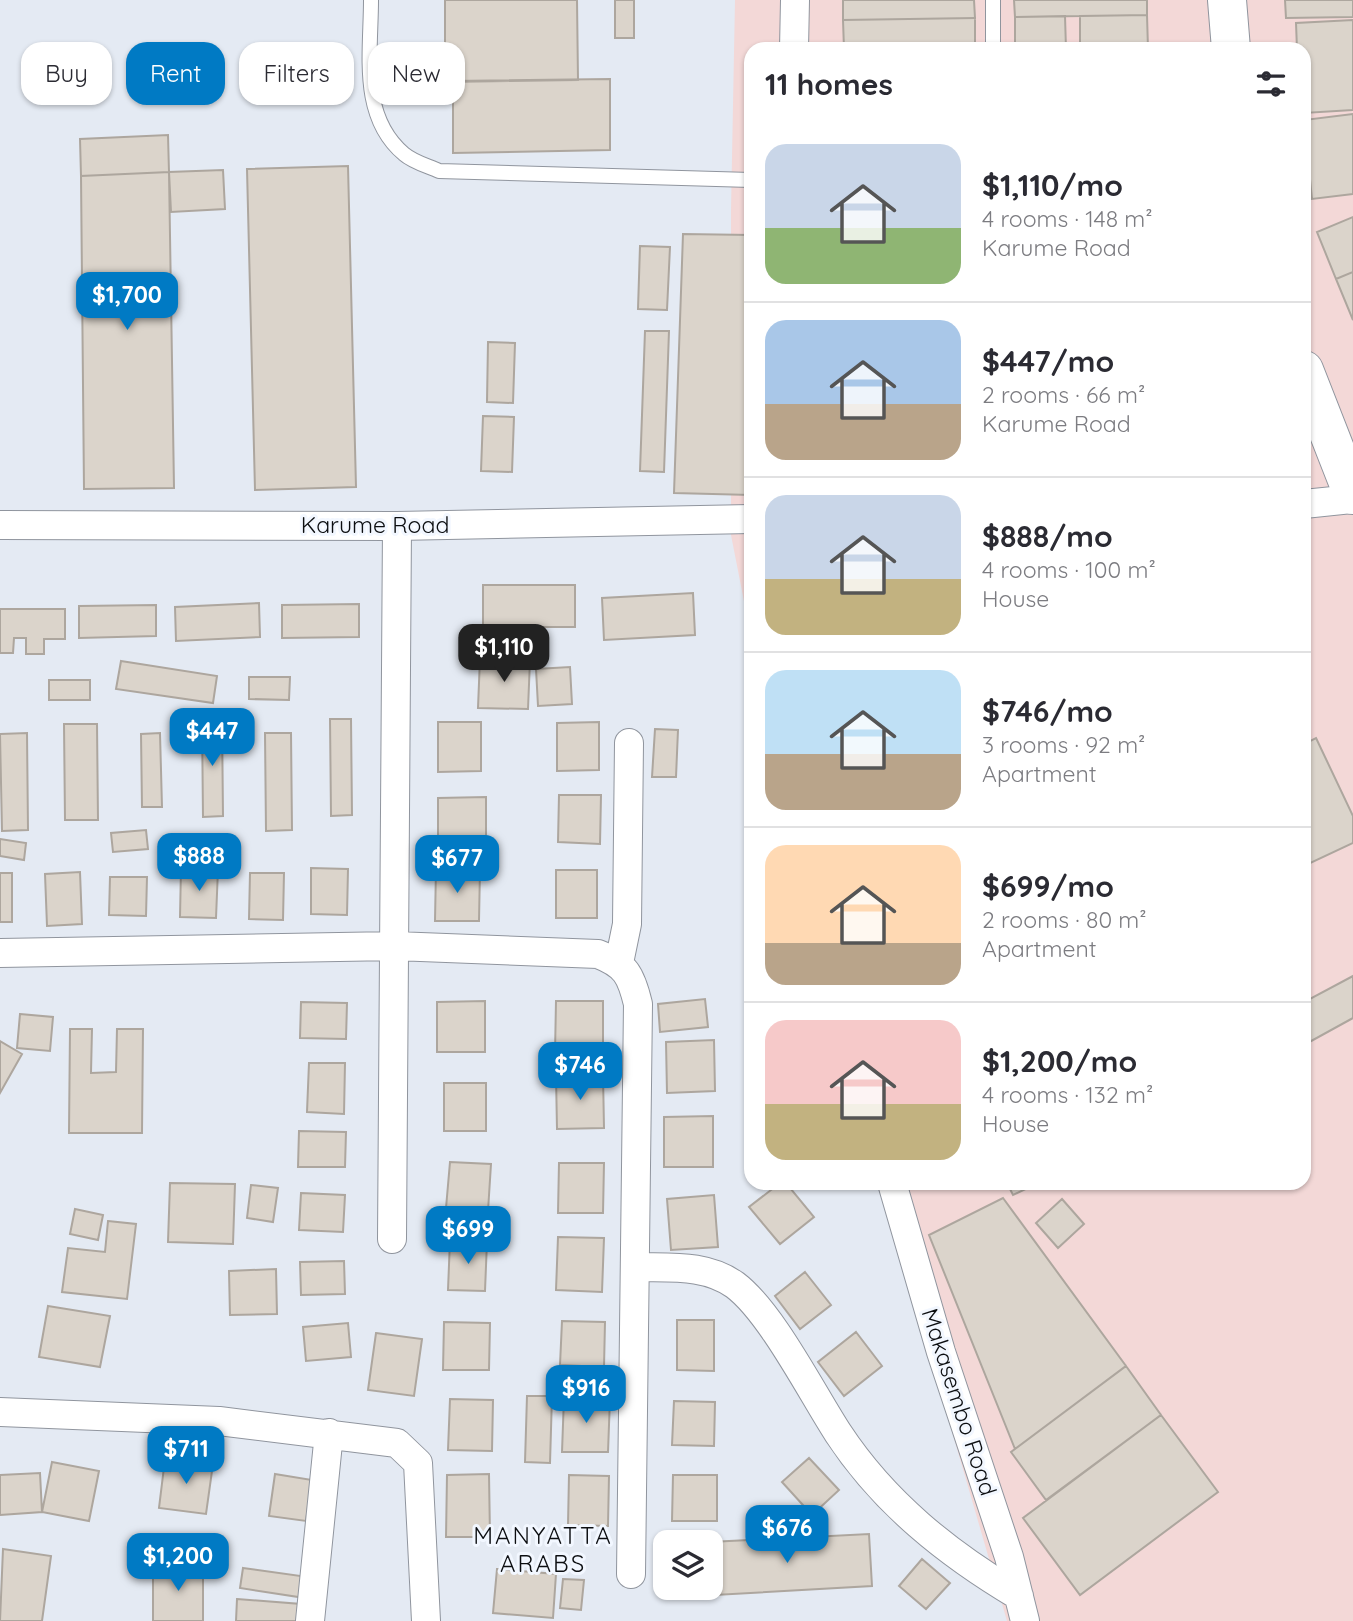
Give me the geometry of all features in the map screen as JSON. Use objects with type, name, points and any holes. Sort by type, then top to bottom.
[{"type":"highway","points":[[1227,0],[1230,42]]},
{"type":"highway","points":[[1311,388],[1353,497]]},
{"type":"street","points":[[794,42],[795,0]]},
{"type":"street","points":[[1311,503],[1353,497]]},
{"type":"street","name":"Karume Road","points":[[0,525],[397,526],[744,519]]},
{"type":"street","points":[[392,1240],[397,526]]},
{"type":"street","points":[[620,963],[626,924],[629,743]]},
{"type":"street","points":[[0,953],[395,946],[598,954],[620,963],[632,982],[638,1004],[637,1267],[631,1574]]},
{"type":"street","name":"Makasembo Road","points":[[894,1190],[941,1352],[1009,1557],[1022,1609]]},
{"type":"street","points":[[637,1267],[692,1268],[716,1274],[737,1286],[771,1327],[840,1436],[884,1493],[949,1552],[1022,1609]]},
{"type":"street","points":[[0,1412],[219,1421],[397,1443],[418,1463],[426,1621]]},
{"type":"street","points":[[310,1621],[330,1433]]},
{"type":"lane","points":[[371,0],[371,99],[383,130],[405,155],[439,171],[744,180]]},
{"type":"lane","points":[[993,0],[993,42]]},
{"type":"shaded area","points":[[735,0],[1353,0],[1353,1621],[1007,1621],[882,1190],[1311,1190],[1311,42],[744,42],[744,601],[731,535],[731,210]]},
{"type":"building","points":[[445,0],[577,0],[578,80],[465,82],[465,42],[445,42]]},
{"type":"building","points":[[615,0],[634,0],[634,38],[615,38]]},
{"type":"building","points":[[843,0],[974,0],[975,18],[843,20]]},
{"type":"building","points":[[1014,0],[1147,0],[1147,15],[1015,17]]},
{"type":"building","points":[[1285,0],[1353,0],[1353,17],[1286,18]]},
{"type":"building","points":[[1147,15],[1148,42],[1080,42],[1080,16]]},
{"type":"building","points":[[1065,16],[1066,42],[1015,42],[1015,17]]},
{"type":"building","points":[[975,18],[975,42],[844,42],[843,20]]},
{"type":"building","points":[[1353,20],[1353,110],[1311,113],[1311,42],[1297,42],[1296,23]]},
{"type":"building","points":[[610,79],[610,150],[453,153],[453,105],[465,105],[465,81]]},
{"type":"building","points":[[1353,114],[1353,194],[1312,199],[1311,119]]},
{"type":"building","points":[[168,135],[169,172],[81,176],[80,139]]},
{"type":"building","points":[[348,166],[356,487],[255,490],[247,169]]},
{"type":"building","points":[[223,170],[225,209],[171,212],[169,172]]},
{"type":"building","points":[[169,172],[174,488],[84,489],[81,176]]},
{"type":"building","points":[[1353,217],[1353,272],[1336,279],[1317,232]]},
{"type":"building","points":[[683,234],[744,235],[744,495],[674,493]]},
{"type":"building","points":[[640,246],[670,247],[667,310],[638,309]]},
{"type":"building","points":[[1353,272],[1353,320],[1336,279]]},
{"type":"building","points":[[645,331],[669,331],[664,472],[640,471]]},
{"type":"building","points":[[488,342],[515,343],[513,403],[487,402]]},
{"type":"building","points":[[483,416],[514,417],[512,472],[481,471]]},
{"type":"building","points":[[483,585],[575,585],[575,627],[483,627]]},
{"type":"building","points":[[693,593],[695,635],[604,640],[602,598]]},
{"type":"building","points":[[259,603],[260,637],[176,641],[175,607]]},
{"type":"building","points":[[359,604],[359,637],[282,638],[282,605]]},
{"type":"building","points":[[156,605],[156,636],[79,638],[79,606]]},
{"type":"building","points":[[0,609],[65,609],[65,639],[44,639],[44,654],[26,654],[26,638],[14,638],[13,653],[0,653]]},
{"type":"building","points":[[480,658],[530,660],[528,709],[478,708]]},
{"type":"building","points":[[121,661],[217,676],[213,703],[116,689]]},
{"type":"building","points":[[570,667],[572,704],[538,706],[536,669]]},
{"type":"building","points":[[249,677],[290,677],[289,700],[249,699]]},
{"type":"building","points":[[49,680],[90,680],[90,700],[49,700]]},
{"type":"building","points":[[202,719],[222,719],[223,816],[203,817]]},
{"type":"building","points":[[330,719],[351,719],[352,815],[331,816]]},
{"type":"building","points":[[438,722],[481,722],[481,771],[438,772]]},
{"type":"building","points":[[599,722],[599,770],[557,771],[557,723]]},
{"type":"building","points":[[64,724],[97,724],[98,820],[65,820]]},
{"type":"building","points":[[655,729],[678,730],[676,777],[652,777]]},
{"type":"building","points":[[27,733],[28,830],[2,831],[0,734]]},
{"type":"building","points":[[160,733],[162,807],[142,807],[141,734]]},
{"type":"building","points":[[265,733],[291,733],[292,830],[266,831]]},
{"type":"building","points":[[1316,738],[1353,816],[1353,843],[1311,863],[1311,740]]},
{"type":"building","points":[[559,795],[601,795],[600,844],[558,842]]},
{"type":"building","points":[[486,797],[486,845],[438,845],[438,798]]},
{"type":"building","points":[[146,830],[148,849],[113,852],[111,833]]},
{"type":"building","points":[[0,839],[26,843],[24,860],[0,856]]},
{"type":"building","points":[[181,868],[218,869],[216,918],[180,917]]},
{"type":"building","points":[[311,868],[348,869],[347,915],[311,914]]},
{"type":"building","points":[[436,868],[480,869],[479,921],[435,921]]},
{"type":"building","points":[[556,870],[597,870],[597,918],[556,918]]},
{"type":"building","points":[[80,872],[82,924],[47,926],[45,874]]},
{"type":"building","points":[[0,873],[12,873],[12,922],[0,922]]},
{"type":"building","points":[[250,873],[284,873],[283,920],[249,919]]},
{"type":"building","points":[[110,877],[147,877],[146,916],[109,915]]},
{"type":"building","points":[[1353,976],[1353,1018],[1311,1041],[1311,998]]},
{"type":"building","points":[[705,999],[708,1027],[660,1032],[658,1004]]},
{"type":"building","points":[[485,1001],[485,1052],[437,1052],[437,1002]]},
{"type":"building","points":[[556,1001],[603,1001],[603,1053],[555,1053]]},
{"type":"building","points":[[301,1002],[347,1003],[346,1039],[300,1038]]},
{"type":"building","points":[[20,1014],[53,1017],[50,1051],[17,1048]]},
{"type":"building","points":[[70,1029],[92,1029],[91,1073],[116,1072],[117,1029],[143,1029],[142,1133],[69,1133]]},
{"type":"building","points":[[714,1040],[715,1091],[667,1093],[666,1042]]},
{"type":"building","points":[[0,1041],[22,1054],[0,1093]]},
{"type":"building","points":[[309,1063],[345,1063],[344,1114],[307,1112]]},
{"type":"building","points":[[603,1075],[604,1128],[557,1129],[556,1076]]},
{"type":"building","points":[[444,1083],[486,1083],[486,1131],[444,1131]]},
{"type":"building","points":[[713,1116],[713,1167],[664,1167],[664,1117]]},
{"type":"building","points":[[299,1131],[346,1132],[345,1167],[298,1167]]},
{"type":"building","points":[[450,1162],[491,1164],[488,1211],[446,1208]]},
{"type":"building","points":[[559,1163],[604,1163],[603,1213],[558,1213]]},
{"type":"building","points":[[170,1183],[235,1184],[233,1244],[168,1242]]},
{"type":"building","points":[[251,1185],[278,1188],[273,1222],[247,1218]]},
{"type":"building","points":[[771,1190],[792,1190],[814,1217],[780,1244],[749,1207]]},
{"type":"building","points":[[1010,1190],[1023,1190],[1013,1195]]},
{"type":"building","points":[[301,1193],[345,1195],[343,1232],[299,1230]]},
{"type":"building","points":[[714,1195],[718,1247],[671,1250],[667,1199]]},
{"type":"building","points":[[1003,1198],[1126,1366],[1015,1449],[929,1235]]},
{"type":"building","points":[[1062,1199],[1084,1224],[1058,1248],[1036,1223]]},
{"type":"building","points":[[75,1209],[103,1215],[98,1240],[70,1234]]},
{"type":"building","points":[[108,1221],[136,1224],[127,1299],[62,1292],[68,1248],[105,1252]]},
{"type":"building","points":[[558,1237],[604,1238],[602,1292],[556,1290]]},
{"type":"building","points":[[450,1240],[487,1241],[485,1291],[448,1290]]},
{"type":"building","points":[[344,1261],[345,1294],[301,1295],[300,1262]]},
{"type":"building","points":[[276,1269],[277,1314],[230,1315],[229,1271]]},
{"type":"building","points":[[805,1272],[831,1305],[800,1329],[775,1296]]},
{"type":"building","points":[[48,1306],[110,1316],[100,1367],[39,1357]]},
{"type":"building","points":[[677,1320],[714,1320],[714,1371],[677,1370]]},
{"type":"building","points":[[562,1321],[605,1322],[604,1367],[560,1365]]},
{"type":"building","points":[[444,1322],[490,1323],[489,1370],[443,1370]]},
{"type":"building","points":[[348,1323],[351,1357],[306,1361],[303,1327]]},
{"type":"building","points":[[856,1332],[882,1366],[844,1396],[818,1362]]},
{"type":"building","points":[[376,1333],[422,1339],[414,1396],[368,1390]]},
{"type":"building","points":[[1126,1366],[1161,1415],[1046,1500],[1011,1452]]},
{"type":"building","points":[[527,1396],[552,1396],[550,1463],[525,1462]]},
{"type":"building","points":[[564,1397],[610,1398],[608,1452],[562,1452]]},
{"type":"building","points":[[450,1399],[493,1400],[492,1451],[448,1450]]},
{"type":"building","points":[[674,1401],[715,1402],[714,1446],[672,1445]]},
{"type":"building","points":[[1161,1415],[1218,1492],[1080,1595],[1023,1518]]},
{"type":"building","points":[[809,1458],[839,1490],[812,1515],[782,1482]]},
{"type":"building","points":[[165,1459],[213,1464],[206,1514],[159,1508]]},
{"type":"building","points":[[52,1462],[99,1471],[89,1521],[42,1512]]},
{"type":"building","points":[[40,1473],[42,1512],[0,1515],[0,1475]]},
{"type":"building","points":[[275,1474],[312,1480],[306,1521],[269,1516]]},
{"type":"building","points":[[489,1474],[490,1537],[446,1537],[447,1475]]},
{"type":"building","points":[[569,1475],[609,1476],[608,1526],[568,1525]]},
{"type":"building","points":[[673,1475],[717,1475],[717,1521],[672,1521]]},
{"type":"building","points":[[869,1534],[872,1586],[723,1594],[723,1541]]},
{"type":"building","points":[[3,1549],[51,1556],[42,1621],[0,1621]]},
{"type":"building","points":[[922,1559],[950,1583],[926,1609],[899,1586]]},
{"type":"building","points":[[203,1564],[203,1621],[153,1621],[153,1565]]},
{"type":"building","points":[[243,1568],[308,1577],[305,1598],[240,1588]]},
{"type":"building","points":[[497,1569],[556,1574],[553,1618],[493,1613]]},
{"type":"building","points":[[563,1579],[584,1580],[581,1610],[560,1608]]},
{"type":"building","points":[[237,1599],[301,1604],[299,1621],[236,1621]]},
{"type":"district","name":"MANYATTA ARABS","points":[[543,1550]]}]
